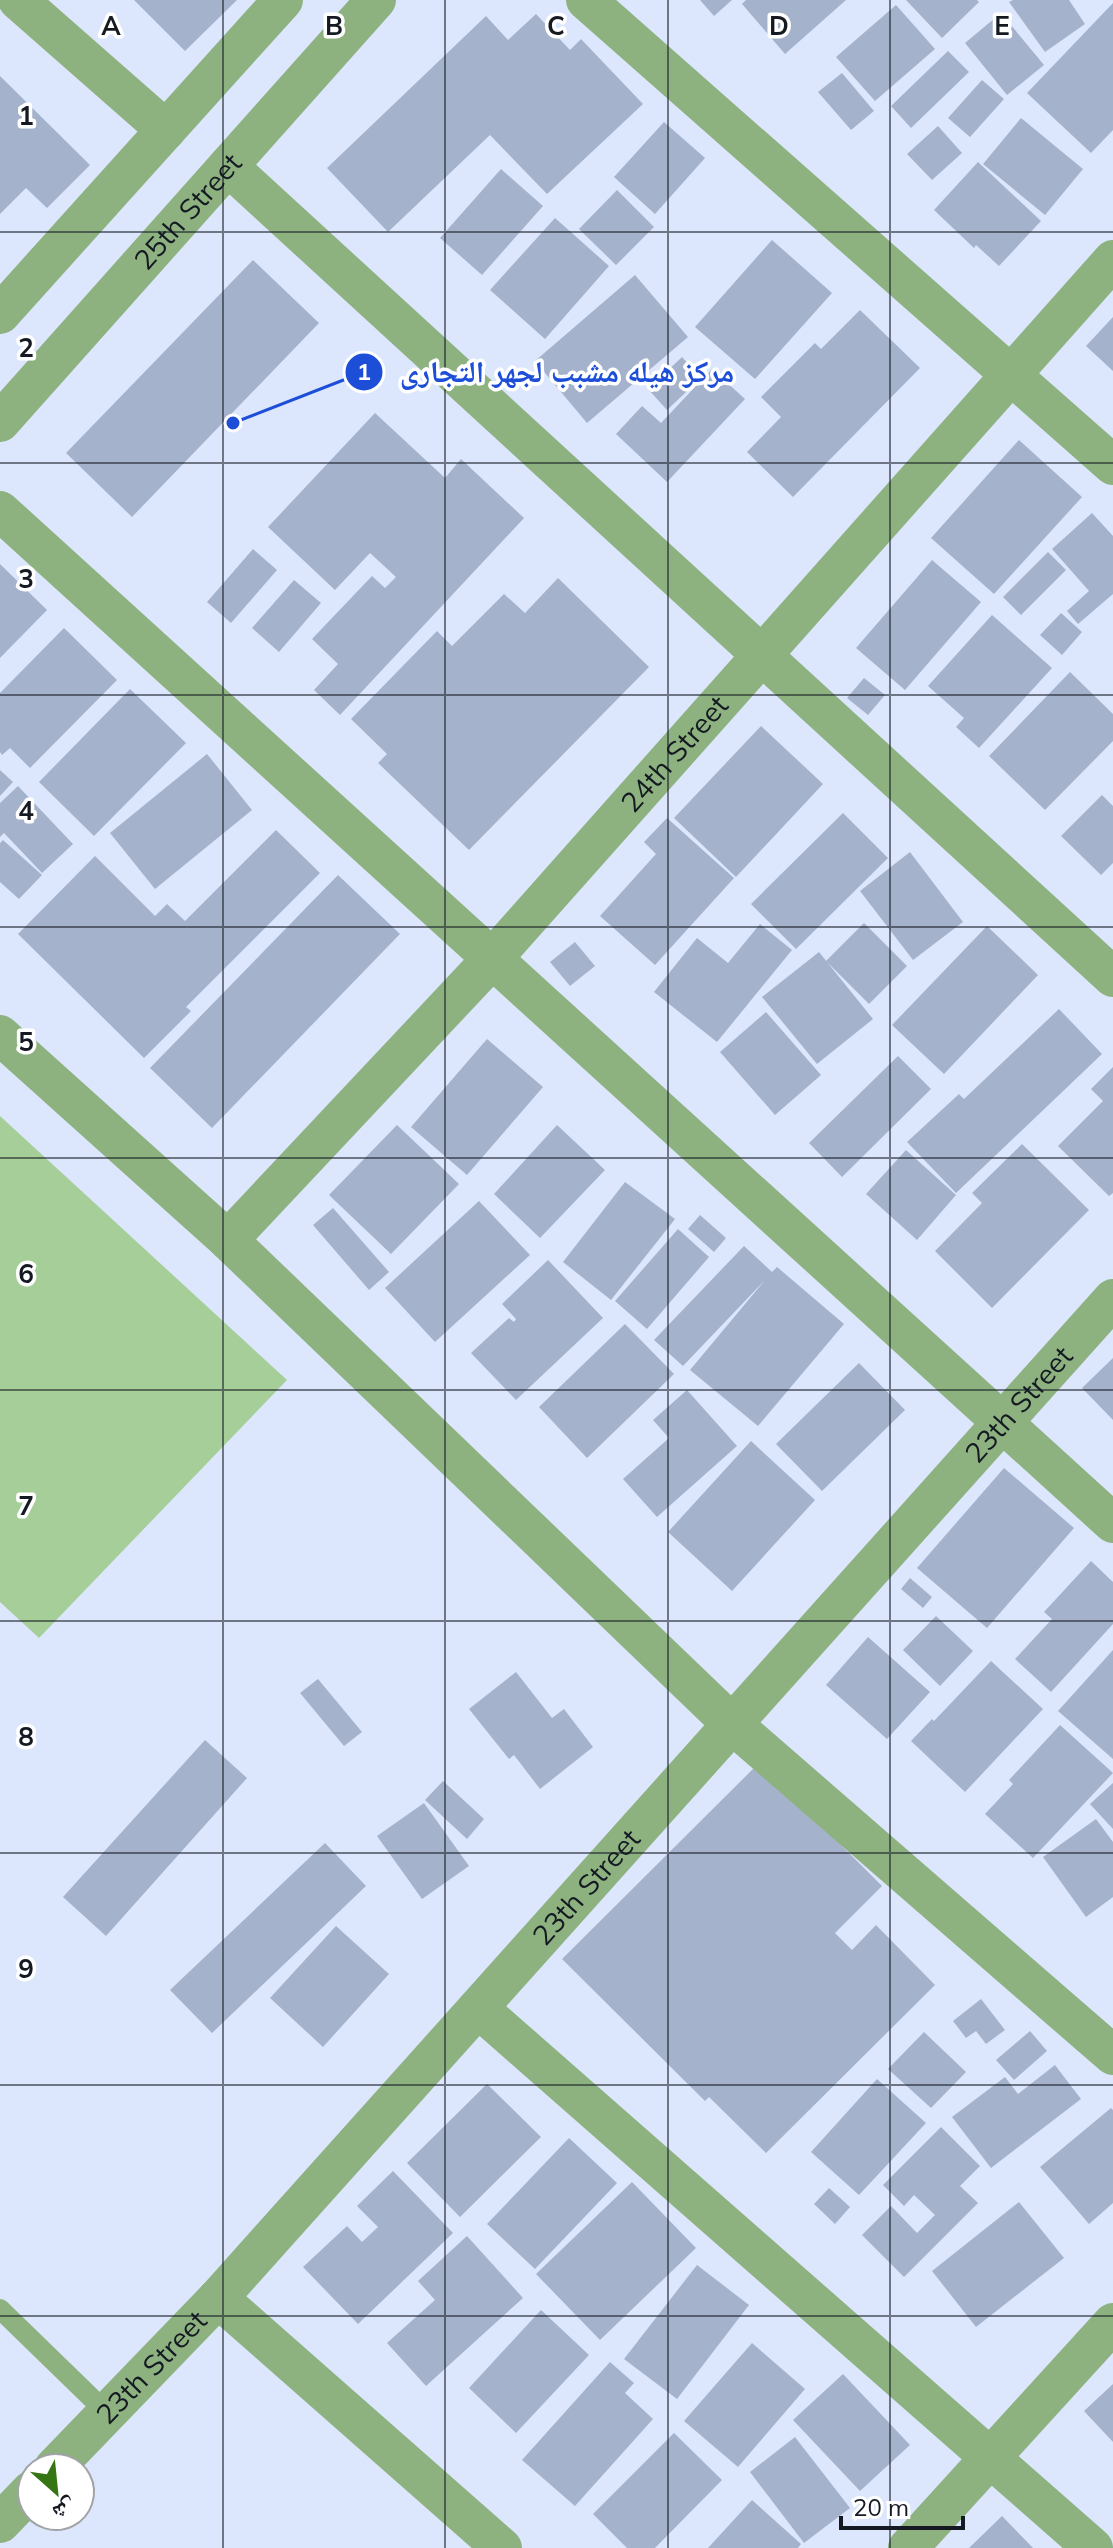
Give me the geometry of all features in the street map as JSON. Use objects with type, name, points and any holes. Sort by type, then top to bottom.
[{"type":"street","points":[[18,0],[166,130]]},
{"type":"street","points":[[0,314],[283,0]]},
{"type":"street","name":"25th Street","points":[[0,422],[376,0]]},
{"type":"street","points":[[586,0],[1113,465]]},
{"type":"street","points":[[228,166],[1113,977]]},
{"type":"street","name":"24th Street","points":[[228,1240],[492,959],[1113,260]]},
{"type":"street","points":[[0,511],[1113,1523]]},
{"type":"street","points":[[0,1035],[228,1240],[732,1724],[1113,2055]]},
{"type":"street","name":"23th Street","points":[[69,2452],[218,2298],[1113,1299]]},
{"type":"street","points":[[478,2008],[1093,2548]]},
{"type":"street","points":[[218,2298],[502,2548]]},
{"type":"street","points":[[908,2548],[1113,2323]]},
{"type":"street","points":[[0,2523],[16,2506]]},
{"type":"lane","points":[[0,2309],[107,2413]]},
{"type":"green space","points":[[0,1116],[287,1380],[39,1638],[0,1602]]},
{"type":"building","points":[[134,0],[237,0],[185,51]]},
{"type":"building","points":[[700,0],[732,0],[714,16]]},
{"type":"building","points":[[746,0],[846,0],[785,54],[742,4]]},
{"type":"building","points":[[906,0],[977,0],[979,2],[942,38]]},
{"type":"building","points":[[1069,0],[1085,24],[1045,52],[1009,2]]},
{"type":"building","points":[[1113,3],[1113,130],[1091,153],[1027,93]]},
{"type":"building","points":[[896,5],[935,49],[875,101],[836,57]]},
{"type":"building","points":[[1001,13],[1044,65],[1007,95],[965,43]]},
{"type":"building","points":[[536,14],[570,50],[581,39],[643,104],[547,194],[490,135],[388,232],[327,168],[486,16],[508,40]]},
{"type":"building","points":[[948,51],[969,72],[911,128],[891,106]]},
{"type":"building","points":[[842,73],[874,111],[851,130],[818,92]]},
{"type":"building","points":[[0,76],[90,165],[47,208],[26,188],[0,214]]},
{"type":"building","points":[[982,80],[1004,99],[970,137],[948,118]]},
{"type":"building","points":[[1021,118],[1083,169],[1045,215],[983,164]]},
{"type":"building","points":[[664,122],[705,158],[655,214],[614,177]]},
{"type":"building","points":[[938,126],[962,153],[932,180],[907,154]]},
{"type":"building","points":[[978,162],[1041,221],[999,266],[976,245],[974,248],[934,210]]},
{"type":"building","points":[[501,169],[543,206],[482,275],[440,238]]},
{"type":"building","points":[[617,190],[654,227],[616,265],[579,229]]},
{"type":"building","points":[[555,218],[609,266],[545,339],[490,290]]},
{"type":"building","points":[[772,240],[832,293],[755,379],[695,327]]},
{"type":"building","points":[[253,260],[319,323],[132,517],[66,453]]},
{"type":"building","points":[[635,275],[688,337],[587,423],[535,361]]},
{"type":"building","points":[[860,310],[920,368],[793,497],[747,452],[781,417],[761,397],[815,343],[821,349]]},
{"type":"building","points":[[1113,317],[1113,371],[1086,346]]},
{"type":"building","points":[[682,357],[701,378],[667,410],[648,389]]},
{"type":"building","points":[[712,369],[745,399],[667,482],[616,434],[642,406],[661,423]]},
{"type":"building","points":[[375,413],[445,478],[461,459],[524,518],[340,715],[314,690],[338,664],[312,639],[372,576],[385,588],[396,577],[370,553],[335,590],[268,527]]},
{"type":"building","points":[[1019,440],[1082,497],[994,594],[931,538]]},
{"type":"building","points":[[1092,513],[1113,536],[1113,594],[1078,624],[1067,611],[1089,591],[1052,549]]},
{"type":"building","points":[[253,549],[277,570],[231,623],[207,602]]},
{"type":"building","points":[[1048,552],[1066,570],[1021,615],[1003,597]]},
{"type":"building","points":[[932,560],[981,602],[905,690],[856,648]]},
{"type":"building","points":[[0,564],[47,610],[0,658]]},
{"type":"building","points":[[558,578],[649,667],[469,850],[378,763],[387,754],[351,719],[437,631],[452,646],[504,594],[525,613]]},
{"type":"building","points":[[294,580],[321,603],[279,652],[252,628]]},
{"type":"building","points":[[1061,613],[1082,632],[1062,655],[1040,635]]},
{"type":"building","points":[[992,615],[1052,668],[979,748],[956,727],[964,718],[928,686]]},
{"type":"building","points":[[64,628],[117,680],[30,768],[10,748],[2,755],[0,752],[0,693]]},
{"type":"building","points":[[1070,672],[1113,714],[1113,741],[1045,810],[989,756]]},
{"type":"building","points":[[864,678],[885,695],[868,715],[847,698]]},
{"type":"building","points":[[130,689],[186,743],[94,836],[39,782]]},
{"type":"building","points":[[761,726],[823,784],[736,877],[674,818]]},
{"type":"building","points":[[207,754],[252,810],[155,889],[110,833]]},
{"type":"building","points":[[0,770],[13,782],[0,796]]},
{"type":"building","points":[[18,786],[73,844],[42,873],[4,833],[0,837],[0,803]]},
{"type":"building","points":[[1102,795],[1113,806],[1113,863],[1101,875],[1061,836]]},
{"type":"building","points":[[843,813],[888,858],[796,949],[751,904]]},
{"type":"building","points":[[667,818],[734,878],[655,965],[600,916],[656,854],[644,842]]},
{"type":"building","points":[[276,830],[320,873],[186,1007],[191,1011],[144,1058],[18,934],[95,856],[155,916],[167,904],[185,921]]},
{"type":"building","points":[[3,840],[42,875],[19,899],[0,882],[0,843]]},
{"type":"building","points":[[910,852],[963,922],[913,960],[860,891]]},
{"type":"building","points":[[338,875],[400,934],[212,1128],[150,1068]]},
{"type":"building","points":[[864,923],[907,966],[869,1004],[826,961]]},
{"type":"building","points":[[760,924],[792,950],[717,1042],[654,992],[697,938],[728,963]]},
{"type":"building","points":[[987,926],[1038,975],[944,1074],[892,1025]]},
{"type":"building","points":[[575,942],[595,966],[570,986],[550,962]]},
{"type":"building","points":[[819,952],[873,1019],[817,1064],[762,997]]},
{"type":"building","points":[[1059,1009],[1102,1054],[956,1193],[907,1142],[959,1094],[964,1099]]},
{"type":"building","points":[[766,1012],[821,1075],[775,1115],[720,1052]]},
{"type":"building","points":[[487,1039],[543,1087],[467,1175],[411,1127]]},
{"type":"building","points":[[898,1056],[931,1089],[842,1177],[809,1143]]},
{"type":"building","points":[[1113,1067],[1113,1193],[1109,1196],[1058,1146],[1103,1101],[1091,1089]]},
{"type":"building","points":[[397,1125],[459,1184],[391,1254],[329,1195]]},
{"type":"building","points":[[557,1125],[605,1170],[540,1238],[494,1194]]},
{"type":"building","points":[[1022,1144],[1089,1210],[992,1308],[935,1251],[982,1203],[972,1193]]},
{"type":"building","points":[[906,1150],[956,1195],[917,1240],[866,1194]]},
{"type":"building","points":[[625,1182],[675,1219],[611,1300],[563,1262]]},
{"type":"building","points":[[479,1201],[530,1255],[435,1342],[385,1288]]},
{"type":"building","points":[[333,1208],[389,1272],[369,1290],[313,1225]]},
{"type":"building","points":[[700,1215],[726,1238],[714,1252],[688,1229]]},
{"type":"building","points":[[678,1229],[709,1257],[647,1329],[615,1301]]},
{"type":"building","points":[[744,1246],[772,1272],[777,1267],[844,1324],[758,1426],[690,1370],[765,1280],[683,1366],[654,1340]]},
{"type":"building","points":[[548,1260],[603,1318],[516,1400],[471,1353],[509,1318],[514,1322],[516,1319],[502,1304]]},
{"type":"building","points":[[625,1324],[674,1374],[587,1458],[539,1407]]},
{"type":"building","points":[[1113,1358],[1113,1420],[1082,1388]]},
{"type":"building","points":[[859,1363],[905,1410],[822,1491],[776,1444]]},
{"type":"building","points":[[687,1390],[737,1446],[657,1517],[623,1479],[669,1438],[653,1420]]},
{"type":"building","points":[[751,1441],[815,1500],[732,1591],[668,1532]]},
{"type":"building","points":[[1004,1468],[1074,1528],[987,1628],[917,1568]]},
{"type":"building","points":[[1091,1561],[1113,1582],[1113,1624],[1051,1692],[1015,1659],[1052,1619],[1044,1612]]},
{"type":"building","points":[[910,1578],[932,1597],[923,1608],[901,1589]]},
{"type":"building","points":[[936,1616],[973,1651],[940,1686],[903,1650]]},
{"type":"building","points":[[868,1637],[930,1692],[887,1739],[826,1685]]},
{"type":"building","points":[[1113,1650],[1113,1759],[1058,1711]]},
{"type":"building","points":[[991,1661],[1043,1709],[965,1792],[911,1741]]},
{"type":"building","points":[[516,1672],[552,1718],[564,1709],[593,1747],[540,1789],[514,1755],[509,1759],[469,1709]]},
{"type":"building","points":[[318,1679],[362,1732],[344,1746],[300,1693]]},
{"type":"building","points":[[1060,1725],[1113,1773],[1033,1858],[985,1814],[1013,1784],[1009,1780]]},
{"type":"building","points":[[205,1740],[247,1778],[106,1936],[63,1897]]},
{"type":"building","points":[[759,1763],[882,1886],[835,1933],[852,1950],[876,1925],[935,1985],[766,2153],[709,2097],[705,2101],[562,1959]]},
{"type":"building","points":[[443,1781],[484,1819],[467,1839],[425,1800]]},
{"type":"building","points":[[1113,1783],[1113,1829],[1090,1804]]},
{"type":"building","points":[[424,1803],[469,1866],[422,1899],[377,1836]]},
{"type":"building","points":[[1096,1819],[1113,1842],[1113,1897],[1086,1917],[1043,1857]]},
{"type":"building","points":[[325,1843],[366,1886],[212,2033],[170,1990]]},
{"type":"building","points":[[336,1926],[389,1974],[323,2047],[270,1998]]},
{"type":"building","points":[[981,1999],[1005,2030],[986,2044],[976,2031],[966,2038],[953,2021]]},
{"type":"building","points":[[1030,2031],[1047,2051],[1014,2080],[996,2060]]},
{"type":"building","points":[[924,2032],[966,2072],[931,2108],[888,2069]]},
{"type":"building","points":[[1055,2065],[1081,2099],[991,2168],[952,2117],[1005,2077],[1018,2094]]},
{"type":"building","points":[[877,2079],[926,2123],[859,2195],[811,2152]]},
{"type":"building","points":[[487,2084],[541,2137],[460,2217],[407,2163]]},
{"type":"building","points":[[1111,2108],[1113,2203],[1089,2224],[1040,2167]]},
{"type":"building","points":[[941,2127],[980,2166],[960,2186],[978,2203],[904,2277],[862,2235],[891,2206],[917,2233],[935,2215],[914,2195],[904,2206],[883,2185]]},
{"type":"building","points":[[569,2138],[617,2183],[535,2269],[487,2224]]},
{"type":"building","points":[[393,2171],[453,2233],[358,2324],[303,2267],[347,2226],[362,2242],[378,2227],[357,2206]]},
{"type":"building","points":[[632,2182],[696,2248],[600,2340],[536,2274]]},
{"type":"building","points":[[829,2188],[850,2207],[835,2224],[814,2204]]},
{"type":"building","points":[[1019,2202],[1064,2258],[976,2327],[932,2271]]},
{"type":"building","points":[[467,2236],[523,2298],[426,2386],[387,2343],[435,2300],[418,2281]]},
{"type":"building","points":[[697,2265],[749,2305],[677,2399],[624,2359]]},
{"type":"building","points":[[541,2310],[589,2355],[516,2433],[469,2388]]},
{"type":"building","points":[[752,2343],[805,2389],[738,2467],[684,2421]]},
{"type":"building","points":[[610,2362],[634,2383],[625,2393],[653,2419],[575,2506],[522,2460]]},
{"type":"building","points":[[843,2374],[910,2445],[860,2491],[793,2420]]},
{"type":"building","points":[[1113,2384],[1113,2442],[1084,2411]]},
{"type":"building","points":[[674,2433],[722,2480],[655,2548],[627,2548],[593,2514]]},
{"type":"building","points":[[795,2437],[850,2508],[804,2543],[750,2472]]},
{"type":"building","points":[[752,2500],[801,2544],[798,2548],[708,2548]]},
{"type":"building","points":[[1002,2516],[1033,2548],[969,2548]]},
{"type":"place","name":"مركز هيله مشبب لجهر التجارى","points":[[233,423]]}]
